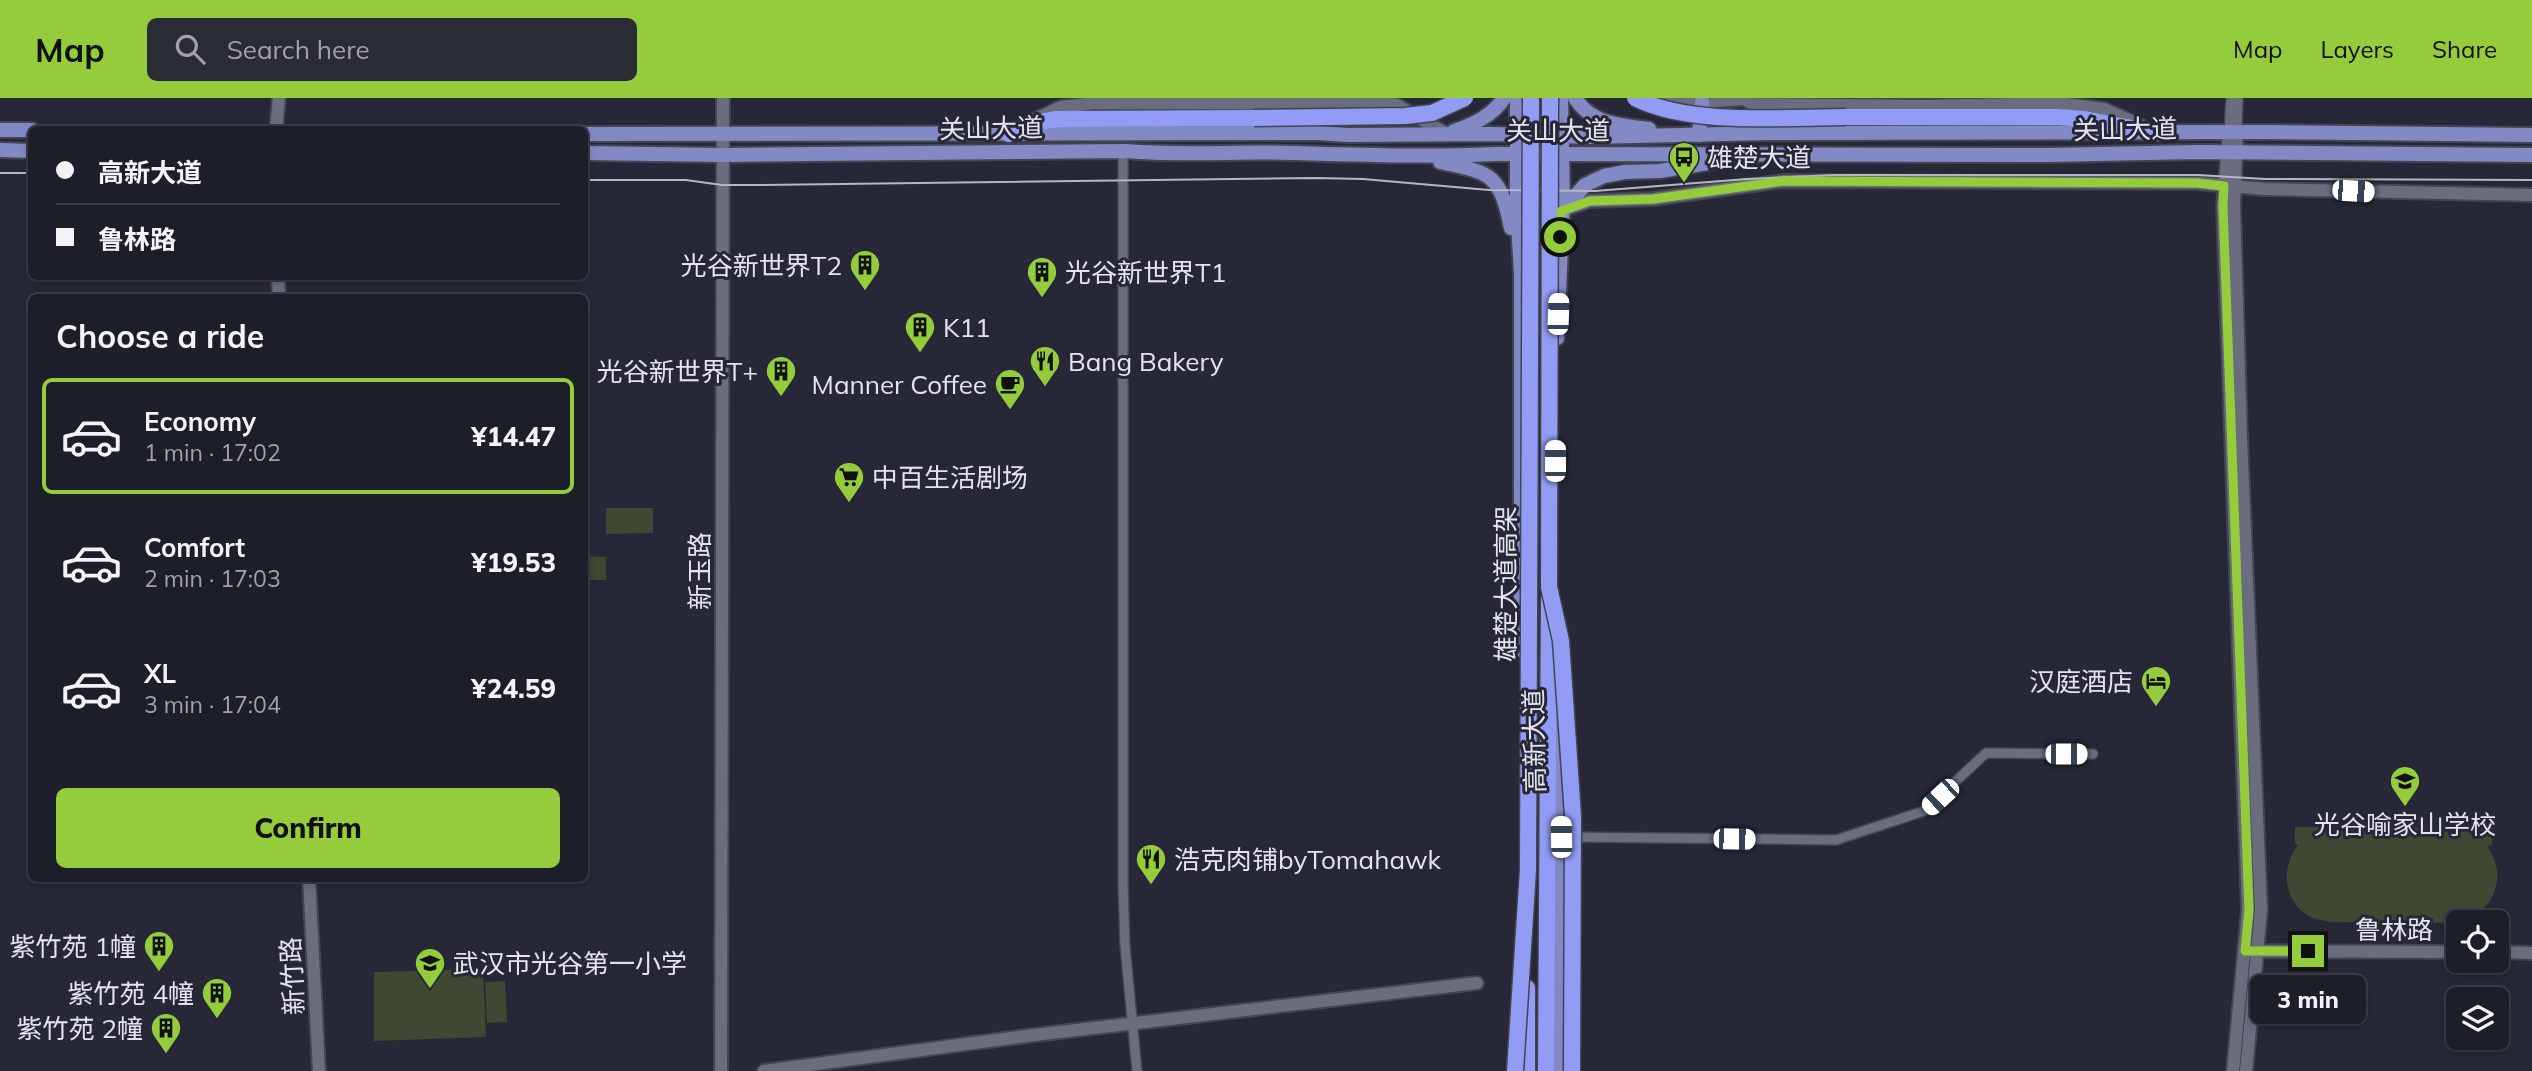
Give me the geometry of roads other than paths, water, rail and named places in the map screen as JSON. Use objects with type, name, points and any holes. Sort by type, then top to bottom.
[{"type":"highway","points":[[1009,134],[1034,123],[1057,119],[1405,116],[1432,113],[1465,98]]},
{"type":"highway","name":"雄楚大道高架","points":[[1524,1071],[1528,870],[1531,98]]},
{"type":"highway","name":"雄楚大道高架","points":[[1546,1071],[1550,98]]},
{"type":"highway","points":[[1636,98],[1660,108],[1686,114],[2059,117],[2159,133]]},
{"type":"highway","points":[[1549,587],[1561,641],[1573,816],[1572,1071]]},
{"type":"highway","points":[[1515,1071],[1528,870]]},
{"type":"main road","points":[[276,126],[279,98]]},
{"type":"main road","name":"新玉路","points":[[721,1071],[723,98]]},
{"type":"main road","points":[[1009,134],[1047,112],[1061,107],[1094,103],[1395,104],[1447,134],[1484,118],[1504,98]]},
{"type":"main road","points":[[1517,98],[1518,155]]},
{"type":"main road","points":[[1561,98],[1562,206]]},
{"type":"main road","points":[[1575,98],[1580,106],[1605,123],[1699,135],[1702,102]]},
{"type":"main road","points":[[1636,98],[1647,101],[1702,102],[1744,99],[1752,104],[1923,106],[2060,103],[2104,108],[2159,133]]},
{"type":"main road","points":[[1889,105],[1902,98]]},
{"type":"main road","points":[[1912,98],[1923,106]]},
{"type":"main road","points":[[1752,104],[1752,133]]},
{"type":"main road","points":[[0,130],[28,130]]},
{"type":"main road","points":[[2233,132],[2230,186],[2223,206],[2251,951],[2246,1071]]},
{"type":"main road","name":"关山大道","points":[[588,134],[1561,136],[2233,132],[2532,135]]},
{"type":"main road","points":[[0,150],[28,151]]},
{"type":"main road","name":"关山大道","points":[[588,153],[723,155],[1123,151],[1418,157],[1751,153],[2532,155]]},
{"type":"main road","points":[[1562,206],[1585,185],[1604,176],[1700,166],[1751,153]]},
{"type":"main road","name":"高新大道","points":[[1518,155],[1517,206],[1521,272],[1524,1071]]},
{"type":"main road","points":[[1418,157],[1477,170],[1491,177],[1504,196],[1521,272]]},
{"type":"main road","points":[[1562,206],[1590,201],[1653,199],[1784,181],[2183,183],[2265,190],[2532,195]]},
{"type":"main road","name":"高新大道","points":[[1559,1071],[1561,837],[1554,532],[1555,391],[1562,206]]},
{"type":"main road","name":"新竹路","points":[[309,882],[319,1071]]},
{"type":"main road","points":[[2233,1071],[2251,951]]},
{"type":"main road","name":"鲁林路","points":[[2251,951],[2446,952]]},
{"type":"main road","points":[[2509,952],[2532,953]]},
{"type":"main road","points":[[764,1071],[1034,1035],[1132,1026],[1477,983]]},
{"type":"street","points":[[2231,98],[2233,132]]},
{"type":"street","points":[[2233,132],[2238,98]]},
{"type":"street","points":[[1123,151],[1123,883],[1125,946],[1137,1071]]},
{"type":"street","points":[[1561,837],[1836,840],[1924,811],[1986,753],[2093,754]]},
{"type":"tram line","points":[[0,173],[28,173]]},
{"type":"tram line","points":[[588,180],[686,180],[722,185],[758,185],[1316,178],[1363,179],[1489,190],[1595,191],[1834,175],[2198,175],[2265,179],[2532,180]]},
{"type":"place","name":"雄楚大道","points":[[1684,184]]},
{"type":"place","name":"光谷新世界T2","points":[[865,292]]},
{"type":"place","name":"光谷新世界T1","points":[[1042,299]]},
{"type":"place","name":"K11","points":[[920,354]]},
{"type":"place","name":"Bang Bakery","points":[[1045,388]]},
{"type":"place","name":"光谷新世界T+","points":[[781,398]]},
{"type":"place","name":"Manner Coffee","points":[[1010,411]]},
{"type":"place","name":"中百生活剧场","points":[[849,504]]},
{"type":"place","name":"汉庭酒店","points":[[2156,708]]},
{"type":"place","name":"光谷喻家山学校","points":[[2405,808]]},
{"type":"place","name":"浩克肉铺byTomahawk","points":[[1151,886]]},
{"type":"place","name":"紫竹苑 1幢","points":[[159,973]]},
{"type":"place","name":"武汉市光谷第一小学","points":[[430,990]]},
{"type":"place","name":"紫竹苑 4幢","points":[[217,1020]]},
{"type":"place","name":"紫竹苑 2幢","points":[[166,1055]]}]
